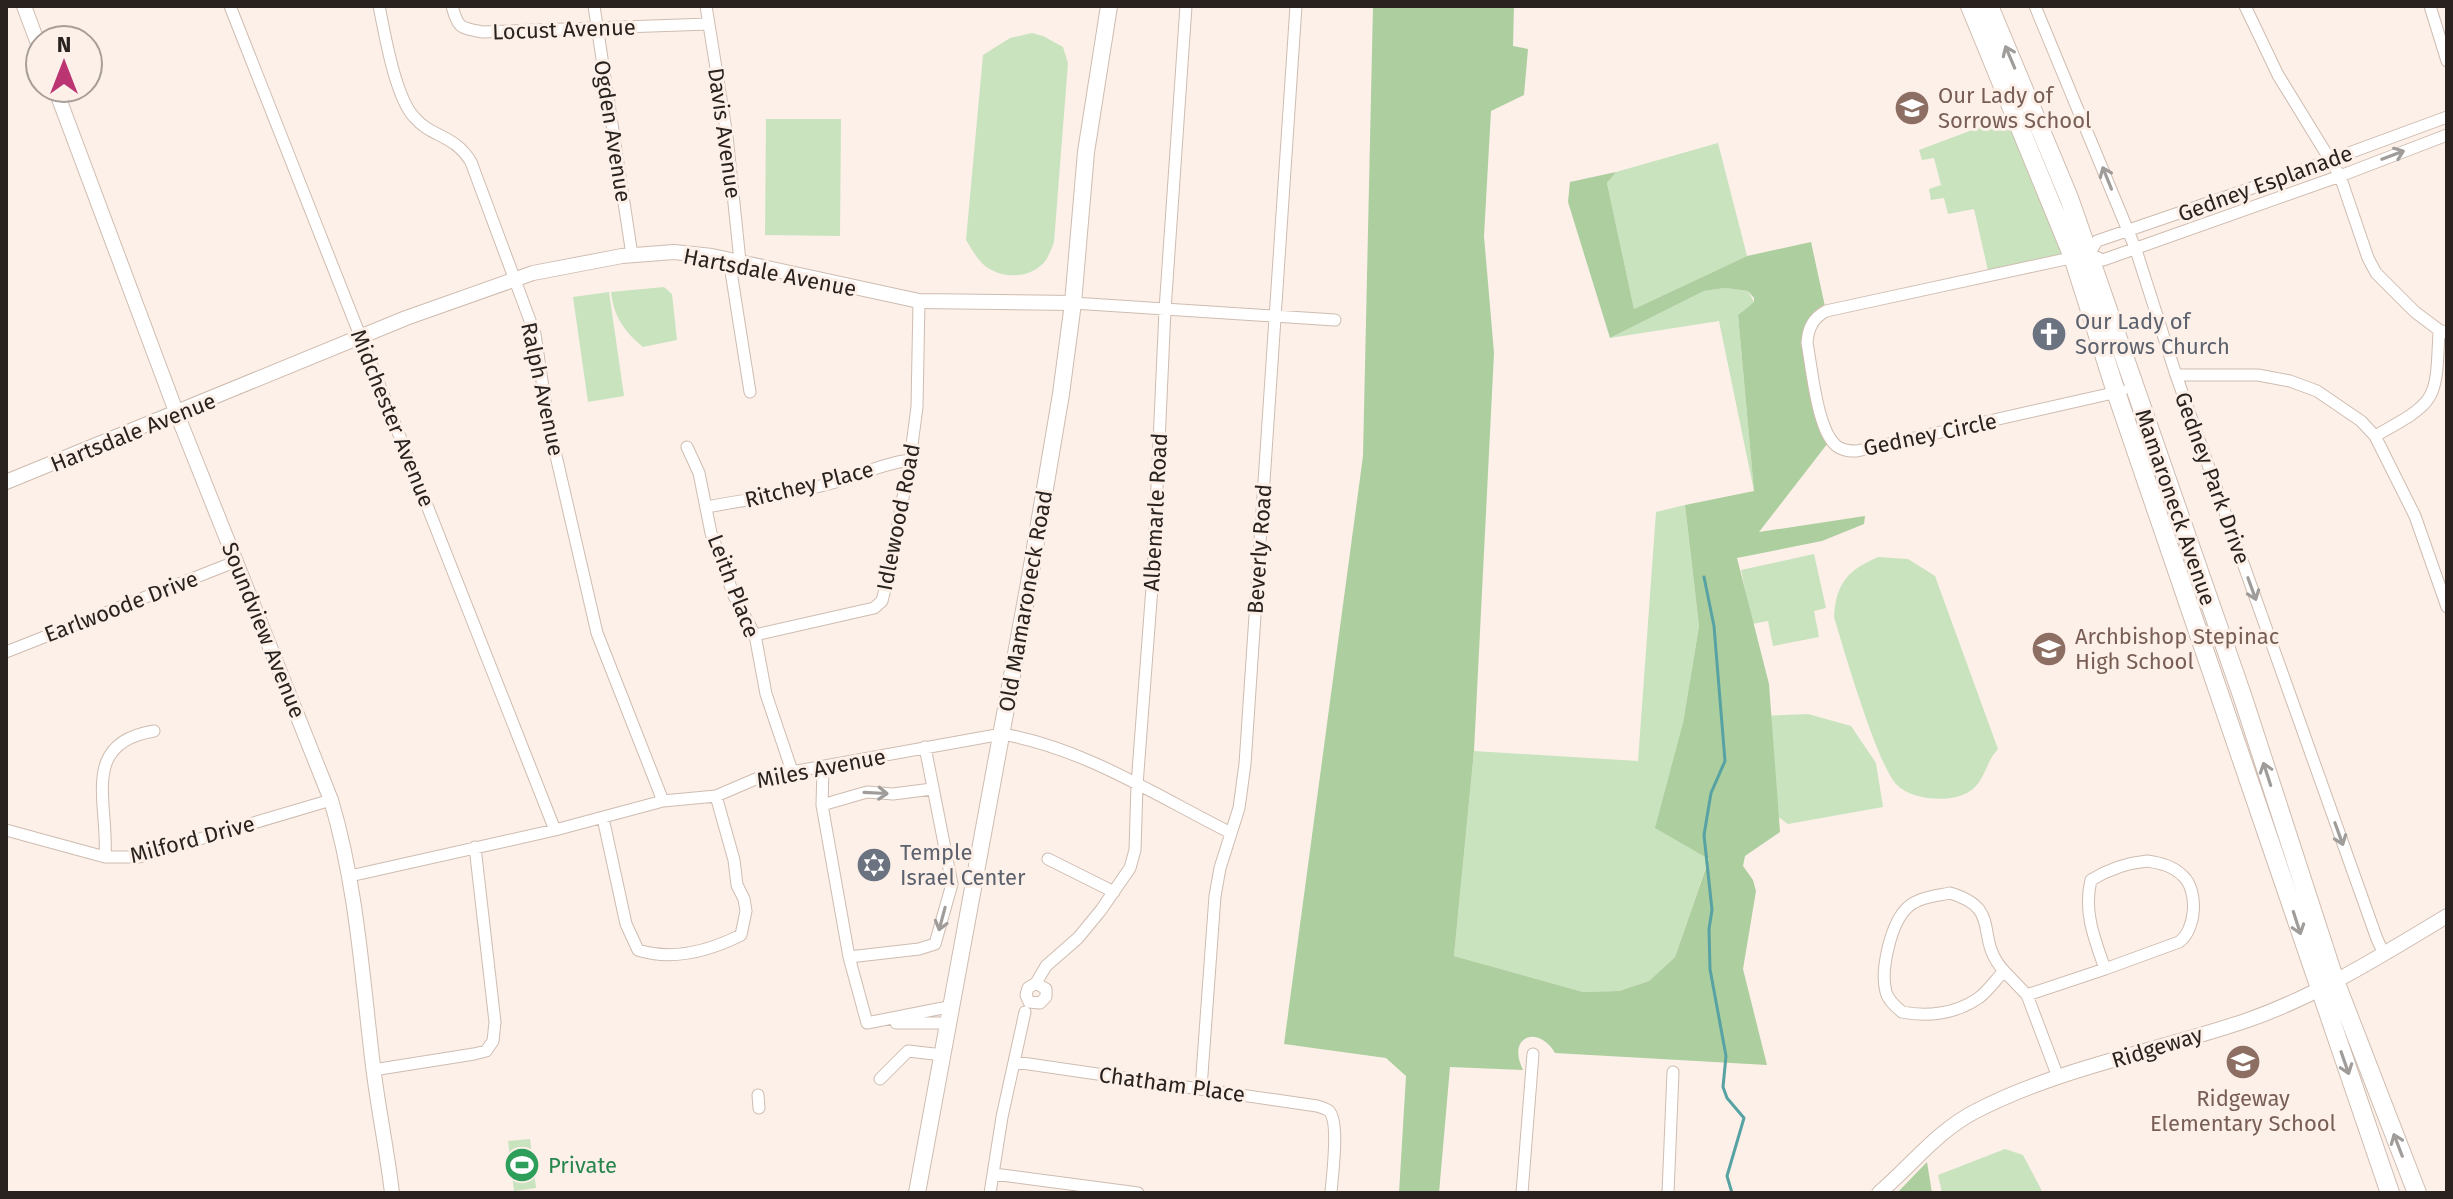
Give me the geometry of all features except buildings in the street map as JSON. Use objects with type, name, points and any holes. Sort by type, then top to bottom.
[{"type":"main road","name":"Old Mamaroneck Road","points":[[917,1193],[1061,394],[1073,303],[1086,152],[1109,6]]},
{"type":"main road","name":"Mamaroneck Avenue","points":[[1970,6],[2081,256]]},
{"type":"main road","name":"Mamaroneck Avenue","points":[[1989,6],[2060,174],[2081,256],[2155,476],[2193,556],[2243,698],[2390,1193]]},
{"type":"main road","name":"Mamaroneck Avenue","points":[[2155,476],[2173,560],[2224,704],[2327,985],[2417,1193]]},
{"type":"street","name":"Midchester Avenue","points":[[230,6],[555,830]]},
{"type":"street","name":"Ralph Avenue","points":[[379,6],[405,104],[415,119],[463,149],[471,162],[535,334],[548,421],[597,633],[663,801]]},
{"type":"street","name":"Locust Avenue","points":[[452,6],[456,22],[463,29],[483,32],[709,24]]},
{"type":"street","name":"Ogden Avenue","points":[[594,6],[632,255]]},
{"type":"street","name":"Davis Avenue","points":[[706,6],[727,136],[735,260],[750,392]]},
{"type":"street","name":"Albemarle Road","points":[[1036,983],[1046,966],[1078,938],[1114,892],[1130,868],[1135,850],[1153,574],[1165,310],[1186,6]]},
{"type":"street","name":"Beverly Road","points":[[1201,1088],[1215,896],[1239,808],[1245,764],[1296,6]]},
{"type":"street","name":"Gedney Park Drive","points":[[2035,6],[2136,250],[2176,375],[2384,954]]},
{"type":"street","points":[[2245,6],[2278,75],[2340,176],[2376,273],[2415,312],[2443,332],[2432,395],[2419,412],[2375,436]]},
{"type":"street","points":[[2430,6],[2447,61]]},
{"type":"street","name":"Soundview Avenue","points":[[61,104],[177,414],[331,800],[344,842],[392,1193]]},
{"type":"street","name":"Gedney Esplanade","points":[[2081,256],[2097,241],[2330,161],[2447,117]]},
{"type":"street","name":"Gedney Esplanade","points":[[2081,256],[2103,260],[2136,250],[2447,135]]},
{"type":"street","name":"Hartsdale Avenue","points":[[6,482],[514,279],[632,255],[674,252],[735,260],[919,301],[1073,303],[1335,320]]},
{"type":"street","name":"Gedney Circle","points":[[2081,256],[1820,314],[1809,328],[1807,343],[1822,422],[1835,445],[1847,451],[1857,451],[2125,390]]},
{"type":"street","name":"Idlewood Road","points":[[755,635],[874,608],[882,601],[895,547],[917,407],[919,301]]},
{"type":"street","points":[[2176,375],[2243,374],[2290,381],[2317,391],[2341,406],[2375,436],[2415,516],[2447,607]]},
{"type":"street","name":"Leith Place","points":[[687,447],[699,473],[711,533],[734,596],[755,635],[766,694],[792,771]]},
{"type":"street","name":"Ritchey Place","points":[[707,507],[803,490],[910,460]]},
{"type":"street","points":[[2173,560],[2193,556]]},
{"type":"street","name":"Earlwoode Drive","points":[[6,652],[237,561]]},
{"type":"street","points":[[2224,704],[2243,698]]},
{"type":"street","points":[[105,857],[105,762],[112,750],[128,739],[154,731]]},
{"type":"street","name":"Miles Avenue","points":[[350,876],[555,830],[663,801],[716,796],[758,778],[1002,734],[1036,740],[1116,773],[1231,833]]},
{"type":"street","points":[[849,957],[919,949],[935,944],[952,884],[925,747]]},
{"type":"street","points":[[823,768],[822,805],[849,957],[867,1023],[951,1015]]},
{"type":"street","points":[[822,805],[867,792],[893,794],[932,789]]},
{"type":"street","points":[[603,818],[626,924],[638,950],[657,956],[694,952],[741,935],[746,911],[716,796]]},
{"type":"street","name":"Milford Drive","points":[[6,830],[105,857],[139,857],[331,800]]},
{"type":"street","points":[[373,1070],[474,1054],[486,1051],[493,1041],[495,1022],[489,954],[475,847]]},
{"type":"street","points":[[1048,859],[1114,892]]},
{"type":"street","points":[[2027,995],[2105,969],[2186,937],[2193,916],[2189,883],[2175,869],[2162,863],[2130,862],[2106,870],[2091,880],[2088,901],[2091,929],[2105,969]]},
{"type":"street","points":[[2004,971],[1978,999],[1933,1015],[1919,1015],[1902,1012],[1893,1004],[1886,992],[1884,964],[1897,922],[1908,908],[1925,898],[1950,893],[1969,899],[1982,913],[1994,960],[2027,995],[2058,1077]]},
{"type":"street","name":"Ridgeway","points":[[1879,1193],[1947,1128],[1977,1110],[2058,1077],[2245,1021],[2301,1000],[2447,916]]},
{"type":"street","points":[[990,1193],[1002,1117],[1025,1012]]},
{"type":"street","points":[[880,1079],[908,1051],[943,1055]]},
{"type":"street","points":[[1522,1193],[1533,1054]]},
{"type":"street","name":"Chatham Place","points":[[1015,1062],[1201,1088],[1328,1110],[1334,1133],[1331,1193]]},
{"type":"street","points":[[1668,1193],[1673,1072]]},
{"type":"street","points":[[758,1095],[759,1108]]},
{"type":"street","points":[[994,1174],[1138,1193]]},
{"type":"green space","points":[[1373,6],[1514,6],[1513,46],[1528,49],[1524,95],[1491,111],[1484,236],[1494,353],[1474,751],[1454,956],[1583,992],[1619,991],[1649,981],[1675,957],[1709,859],[1655,828],[1683,723],[1699,626],[1685,505],[1754,491],[1738,315],[1754,302],[1754,298],[1748,291],[1725,288],[1704,291],[1610,338],[1568,202],[1570,182],[1616,172],[1607,183],[1634,309],[1747,256],[1811,242],[1826,311],[1807,334],[1831,439],[1759,532],[1865,516],[1864,524],[1822,541],[1737,558],[1769,684],[1780,832],[1745,856],[1743,866],[1753,880],[1756,891],[1743,969],[1767,1065],[1555,1053],[1548,1044],[1533,1037],[1521,1042],[1519,1058],[1523,1070],[1450,1067],[1439,1193],[1399,1193],[1406,1076],[1386,1058],[1284,1044],[1363,456]]},
{"type":"green space","points":[[1032,33],[1063,47],[1068,63],[1054,242],[1040,266],[1025,274],[1008,275],[984,265],[966,240],[983,55],[1010,38]]},
{"type":"green space","points":[[2015,114],[2073,257],[1989,275],[1974,209],[1948,214],[1944,198],[1931,200],[1929,189],[1941,185],[1934,158],[1922,160],[1919,150]]},
{"type":"green space","points":[[766,119],[841,119],[840,236],[765,235]]},
{"type":"green space","points":[[1718,143],[1747,256],[1634,309],[1607,183],[1616,172]]},
{"type":"green space","points":[[664,287],[672,294],[677,340],[643,347],[621,323],[611,292]]},
{"type":"green space","points":[[1725,288],[1748,291],[1754,302],[1738,315],[1754,491],[1719,321],[1610,338],[1704,291]]},
{"type":"green space","points":[[609,292],[624,396],[588,402],[573,297]]},
{"type":"green space","points":[[1685,505],[1699,626],[1683,723],[1709,858],[1675,957],[1649,981],[1619,991],[1583,992],[1454,956],[1474,751],[1638,761],[1656,512]]},
{"type":"green space","points":[[1814,554],[1826,608],[1814,611],[1819,637],[1773,646],[1768,621],[1752,624],[1741,570]]},
{"type":"green space","points":[[1878,557],[1908,559],[1935,576],[1998,749],[1978,784],[1959,796],[1940,799],[1921,797],[1897,785],[1880,755],[1862,706],[1834,617],[1835,605],[1841,587],[1851,573]]},
{"type":"green space","points":[[1808,714],[1851,726],[1876,763],[1883,807],[1788,824],[1774,814],[1761,716]]},
{"type":"green space","name":"Private","points":[[530,1139],[536,1188],[514,1191],[508,1141]]},
{"type":"green space","points":[[2005,1149],[2023,1155],[2043,1193],[1942,1193],[1938,1175]]},
{"type":"green space","points":[[1927,1162],[1932,1193],[1897,1193]]},
{"type":"waterway","points":[[1704,577],[1714,626],[1725,761],[1711,793],[1704,835],[1712,910],[1710,969],[1726,1056],[1723,1087],[1727,1098],[1744,1118],[1727,1176],[1732,1193]]},
{"type":"place","name":"Our Lady of Sorrows School","points":[[1912,108]]},
{"type":"place","name":"Our Lady of Sorrows Church","points":[[2049,334]]},
{"type":"place","name":"Archbishop Stepinac High School","points":[[2049,649]]},
{"type":"place","name":"Temple Israel Center","points":[[874,865]]},
{"type":"place","name":"Ridgeway Elementary School","points":[[2243,1062]]},
{"type":"place","name":"Private","points":[[522,1165]]}]
